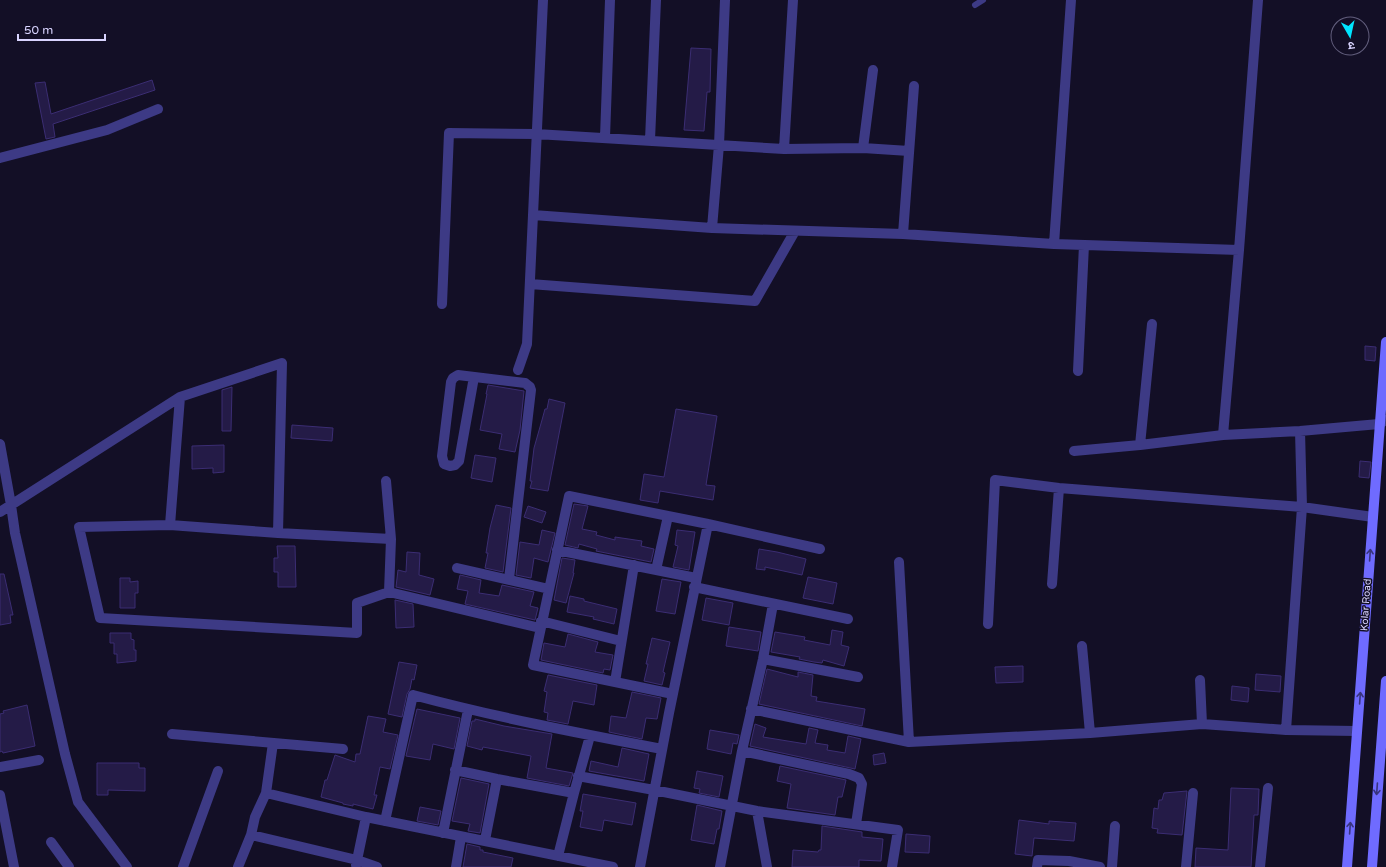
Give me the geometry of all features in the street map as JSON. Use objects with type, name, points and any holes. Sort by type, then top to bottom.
[{"type":"main road","name":"Kolar Road","points":[[1347,867],[1373,517],[1382,422],[1386,342]]},
{"type":"main road","points":[[1372,867],[1383,770],[1386,681]]},
{"type":"street","points":[[518,370],[527,344],[543,0]]},
{"type":"street","points":[[605,137],[610,0]]},
{"type":"street","points":[[650,140],[656,0]]},
{"type":"street","points":[[712,228],[719,145],[726,0]]},
{"type":"street","points":[[784,149],[793,0]]},
{"type":"street","points":[[1054,244],[1072,0]]},
{"type":"street","points":[[1223,435],[1258,0]]},
{"type":"street","points":[[863,148],[873,70]]},
{"type":"street","points":[[903,234],[914,86]]},
{"type":"street","points":[[0,158],[107,130],[158,109]]},
{"type":"street","points":[[442,304],[449,133],[536,134],[605,137],[784,149],[863,148],[909,151]]},
{"type":"street","points":[[533,215],[712,228],[903,234],[1054,244],[1239,250]]},
{"type":"street","points":[[530,284],[755,301],[795,231]]},
{"type":"street","points":[[1078,371],[1084,245]]},
{"type":"street","points":[[1140,445],[1152,324]]},
{"type":"street","points":[[0,512],[180,397],[282,363],[278,533]]},
{"type":"street","points":[[474,377],[459,461],[455,465],[450,466],[444,464],[442,456],[451,382],[453,378],[458,375],[525,383],[530,386],[531,390],[509,579]]},
{"type":"street","points":[[170,525],[180,397]]},
{"type":"street","points":[[1074,451],[1223,435],[1300,431],[1382,422]]},
{"type":"street","points":[[1286,730],[1302,508],[1300,431]]},
{"type":"street","points":[[0,444],[15,532],[65,754],[78,802],[127,867]]},
{"type":"street","points":[[988,624],[995,480],[1059,488],[1302,508],[1373,517]]},
{"type":"street","points":[[386,482],[391,539],[390,592]]},
{"type":"street","points":[[1052,584],[1059,488]]},
{"type":"street","points":[[673,694],[533,665],[569,496],[708,524],[820,549]]},
{"type":"street","points":[[656,570],[668,516]]},
{"type":"street","points":[[640,867],[662,749],[708,524]]},
{"type":"street","points":[[391,539],[170,525],[79,527],[100,618],[357,633],[357,604],[390,592],[622,641]]},
{"type":"street","points":[[557,550],[656,570],[695,583],[773,604],[848,618]]},
{"type":"street","points":[[899,562],[909,742]]},
{"type":"street","points":[[615,682],[634,565]]},
{"type":"street","points":[[457,568],[548,589]]},
{"type":"street","points":[[720,867],[742,751],[763,658],[773,604]]},
{"type":"street","points":[[1082,646],[1090,733]]},
{"type":"street","points":[[763,658],[858,677]]},
{"type":"street","points":[[1200,680],[1202,724]]},
{"type":"street","points":[[385,821],[413,695],[468,710],[590,736],[662,749]]},
{"type":"street","points":[[751,709],[909,742],[1090,733],[1202,724],[1286,730],[1357,731]]},
{"type":"street","points":[[442,833],[468,710]]},
{"type":"street","points":[[172,734],[343,749]]},
{"type":"street","points":[[564,860],[574,793],[590,736]]},
{"type":"street","points":[[239,867],[251,835],[255,817],[266,793],[273,743]]},
{"type":"street","points":[[742,751],[849,774],[859,778],[862,784],[856,824]]},
{"type":"street","points":[[0,766],[39,760]]},
{"type":"street","points":[[455,770],[574,793]]},
{"type":"street","points":[[183,867],[218,772]]},
{"type":"street","points":[[578,776],[654,790],[757,812],[898,830],[892,867]]},
{"type":"street","points":[[485,840],[498,779]]},
{"type":"street","points":[[1260,867],[1268,788]]},
{"type":"street","points":[[266,793],[366,817],[461,837],[485,840],[564,860],[613,867]]},
{"type":"street","points":[[1186,867],[1193,793]]},
{"type":"street","points":[[0,795],[14,867]]},
{"type":"street","points":[[757,812],[767,867]]},
{"type":"street","points":[[357,864],[366,817]]},
{"type":"street","points":[[1112,867],[1115,826]]},
{"type":"street","points":[[251,835],[357,864],[377,867]]},
{"type":"street","points":[[456,867],[461,837]]},
{"type":"street","points":[[51,842],[69,867]]},
{"type":"street","points":[[1037,867],[1038,860],[1069,861],[1100,867]]},
{"type":"lane","points":[[975,5],[983,0]]},
{"type":"building","points":[[691,48],[711,49],[710,92],[707,92],[704,131],[684,130]]},
{"type":"building","points":[[152,80],[155,90],[53,124],[55,137],[46,139],[35,83],[45,82],[51,114]]},
{"type":"building","points":[[1365,346],[1376,347],[1375,361],[1365,360]]},
{"type":"building","points":[[488,385],[524,391],[520,430],[515,452],[499,449],[502,434],[480,430]]},
{"type":"building","points":[[232,387],[231,431],[222,431],[222,390]]},
{"type":"building","points":[[549,399],[565,403],[548,491],[530,488],[532,481],[530,481],[534,448]]},
{"type":"building","points":[[676,409],[717,416],[706,485],[715,486],[713,500],[660,491],[658,503],[640,500],[644,474],[664,477]]},
{"type":"building","points":[[292,425],[333,428],[332,441],[291,438]]},
{"type":"building","points":[[224,445],[224,472],[213,473],[213,468],[192,469],[192,446]]},
{"type":"building","points":[[475,455],[496,458],[492,482],[471,478]]},
{"type":"building","points":[[1360,461],[1371,462],[1369,478],[1359,477]]},
{"type":"building","points":[[574,504],[588,506],[582,529],[597,532],[596,535],[615,540],[615,537],[642,541],[641,546],[654,549],[651,562],[596,551],[597,549],[579,544],[578,548],[565,545]]},
{"type":"building","points":[[496,505],[511,508],[503,572],[485,568],[490,528]]},
{"type":"building","points":[[528,506],[546,512],[542,523],[524,517]]},
{"type":"building","points":[[542,530],[555,533],[548,562],[534,558],[531,578],[516,575],[520,542],[539,545]]},
{"type":"building","points":[[677,530],[695,532],[689,570],[673,567],[678,546],[675,545]]},
{"type":"building","points":[[277,546],[295,546],[296,587],[278,587],[278,572],[274,572],[274,558],[278,558]]},
{"type":"building","points":[[759,549],[806,559],[802,575],[765,567],[765,570],[756,569]]},
{"type":"building","points":[[407,552],[420,553],[419,575],[434,579],[430,595],[396,587],[398,570],[406,572]]},
{"type":"building","points":[[562,558],[575,560],[574,573],[566,603],[554,600]]},
{"type":"building","points":[[0,574],[4,574],[13,615],[10,615],[11,623],[0,625]]},
{"type":"building","points":[[460,575],[481,580],[479,593],[499,596],[502,585],[534,592],[530,606],[538,608],[535,620],[465,604],[468,591],[457,589]]},
{"type":"building","points":[[808,577],[837,583],[833,604],[803,598]]},
{"type":"building","points":[[120,578],[130,578],[130,582],[138,581],[138,593],[135,593],[135,608],[120,608]]},
{"type":"building","points":[[662,579],[681,582],[675,614],[656,611]]},
{"type":"building","points":[[570,596],[617,609],[614,624],[593,619],[594,617],[567,612]]},
{"type":"building","points":[[706,598],[733,603],[729,625],[702,620]]},
{"type":"building","points":[[395,600],[413,604],[414,627],[396,628]]},
{"type":"building","points":[[729,627],[761,632],[758,651],[726,646]]},
{"type":"building","points":[[832,630],[843,632],[841,645],[849,647],[844,666],[823,660],[822,663],[814,662],[799,659],[800,657],[771,652],[775,632],[805,637],[804,640],[830,645]]},
{"type":"building","points":[[110,633],[131,633],[131,639],[134,640],[134,650],[136,650],[136,661],[117,663],[117,654],[114,654],[114,643],[110,643]]},
{"type":"building","points":[[568,634],[598,642],[595,652],[613,655],[610,670],[604,669],[603,673],[541,660],[544,643],[565,647]]},
{"type":"building","points":[[652,638],[670,642],[663,672],[665,673],[662,685],[644,681]]},
{"type":"building","points":[[399,662],[417,665],[414,680],[412,679],[410,689],[407,694],[402,717],[388,714]]},
{"type":"building","points":[[1023,666],[1023,682],[996,683],[995,667]]},
{"type":"building","points":[[767,669],[798,677],[798,672],[813,675],[811,696],[817,697],[816,701],[865,709],[862,726],[759,704]]},
{"type":"building","points":[[1256,674],[1281,676],[1280,692],[1255,690]]},
{"type":"building","points":[[548,675],[597,685],[594,705],[573,701],[568,724],[547,720],[548,713],[544,712],[547,692],[544,691]]},
{"type":"building","points":[[1232,686],[1249,688],[1248,702],[1231,700]]},
{"type":"building","points":[[632,692],[661,698],[657,719],[646,718],[642,739],[609,732],[611,716],[626,718]]},
{"type":"building","points":[[27,705],[35,746],[3,753],[2,751],[0,752],[0,714],[4,713],[3,711]]},
{"type":"building","points":[[417,709],[460,718],[454,749],[433,744],[430,760],[406,756]]},
{"type":"building","points":[[368,716],[386,719],[383,732],[398,735],[390,769],[380,767],[374,795],[377,795],[373,809],[353,804],[353,806],[343,804],[321,797],[325,780],[327,780],[335,755],[355,762],[356,754],[360,754]]},
{"type":"building","points":[[475,719],[504,726],[552,734],[546,768],[573,773],[569,786],[527,778],[531,756],[483,747],[482,750],[467,746],[472,721],[475,721]]},
{"type":"building","points":[[755,724],[766,728],[763,737],[806,744],[809,728],[818,730],[815,743],[828,745],[827,750],[845,753],[848,736],[861,739],[855,769],[750,746]]},
{"type":"building","points":[[710,730],[739,735],[737,744],[733,743],[731,754],[707,749]]},
{"type":"building","points":[[622,748],[649,754],[644,781],[589,771],[591,761],[618,767]]},
{"type":"building","points":[[884,753],[886,763],[874,765],[873,755]]},
{"type":"building","points":[[97,763],[139,763],[139,768],[145,768],[145,791],[108,790],[108,795],[97,795]]},
{"type":"building","points":[[780,766],[846,780],[842,797],[838,797],[835,815],[787,808],[791,784],[777,781]]},
{"type":"building","points":[[697,771],[723,776],[719,797],[699,793],[700,789],[694,788]]},
{"type":"building","points":[[461,778],[489,784],[480,833],[468,831],[470,824],[452,821]]},
{"type":"building","points":[[1231,788],[1259,789],[1258,815],[1254,815],[1251,867],[1195,867],[1196,848],[1228,850]]},
{"type":"building","points":[[1187,791],[1182,835],[1157,833],[1158,829],[1152,828],[1154,808],[1158,809],[1159,800],[1162,800],[1164,793]]},
{"type":"building","points":[[583,794],[636,803],[632,825],[604,820],[602,831],[580,827],[583,811],[580,811]]},
{"type":"building","points":[[697,805],[722,811],[719,829],[717,829],[714,844],[691,840]]},
{"type":"building","points":[[420,807],[441,811],[438,825],[417,821]]},
{"type":"building","points":[[1019,820],[1049,824],[1049,821],[1076,823],[1074,841],[1034,838],[1032,856],[1015,854]]},
{"type":"building","points":[[822,826],[862,832],[862,837],[883,839],[881,861],[859,860],[859,867],[792,867],[793,850],[818,852],[821,850]]},
{"type":"building","points":[[906,834],[930,836],[929,853],[905,852]]},
{"type":"building","points":[[467,844],[480,847],[480,850],[483,850],[483,852],[513,858],[511,867],[463,867]]}]
